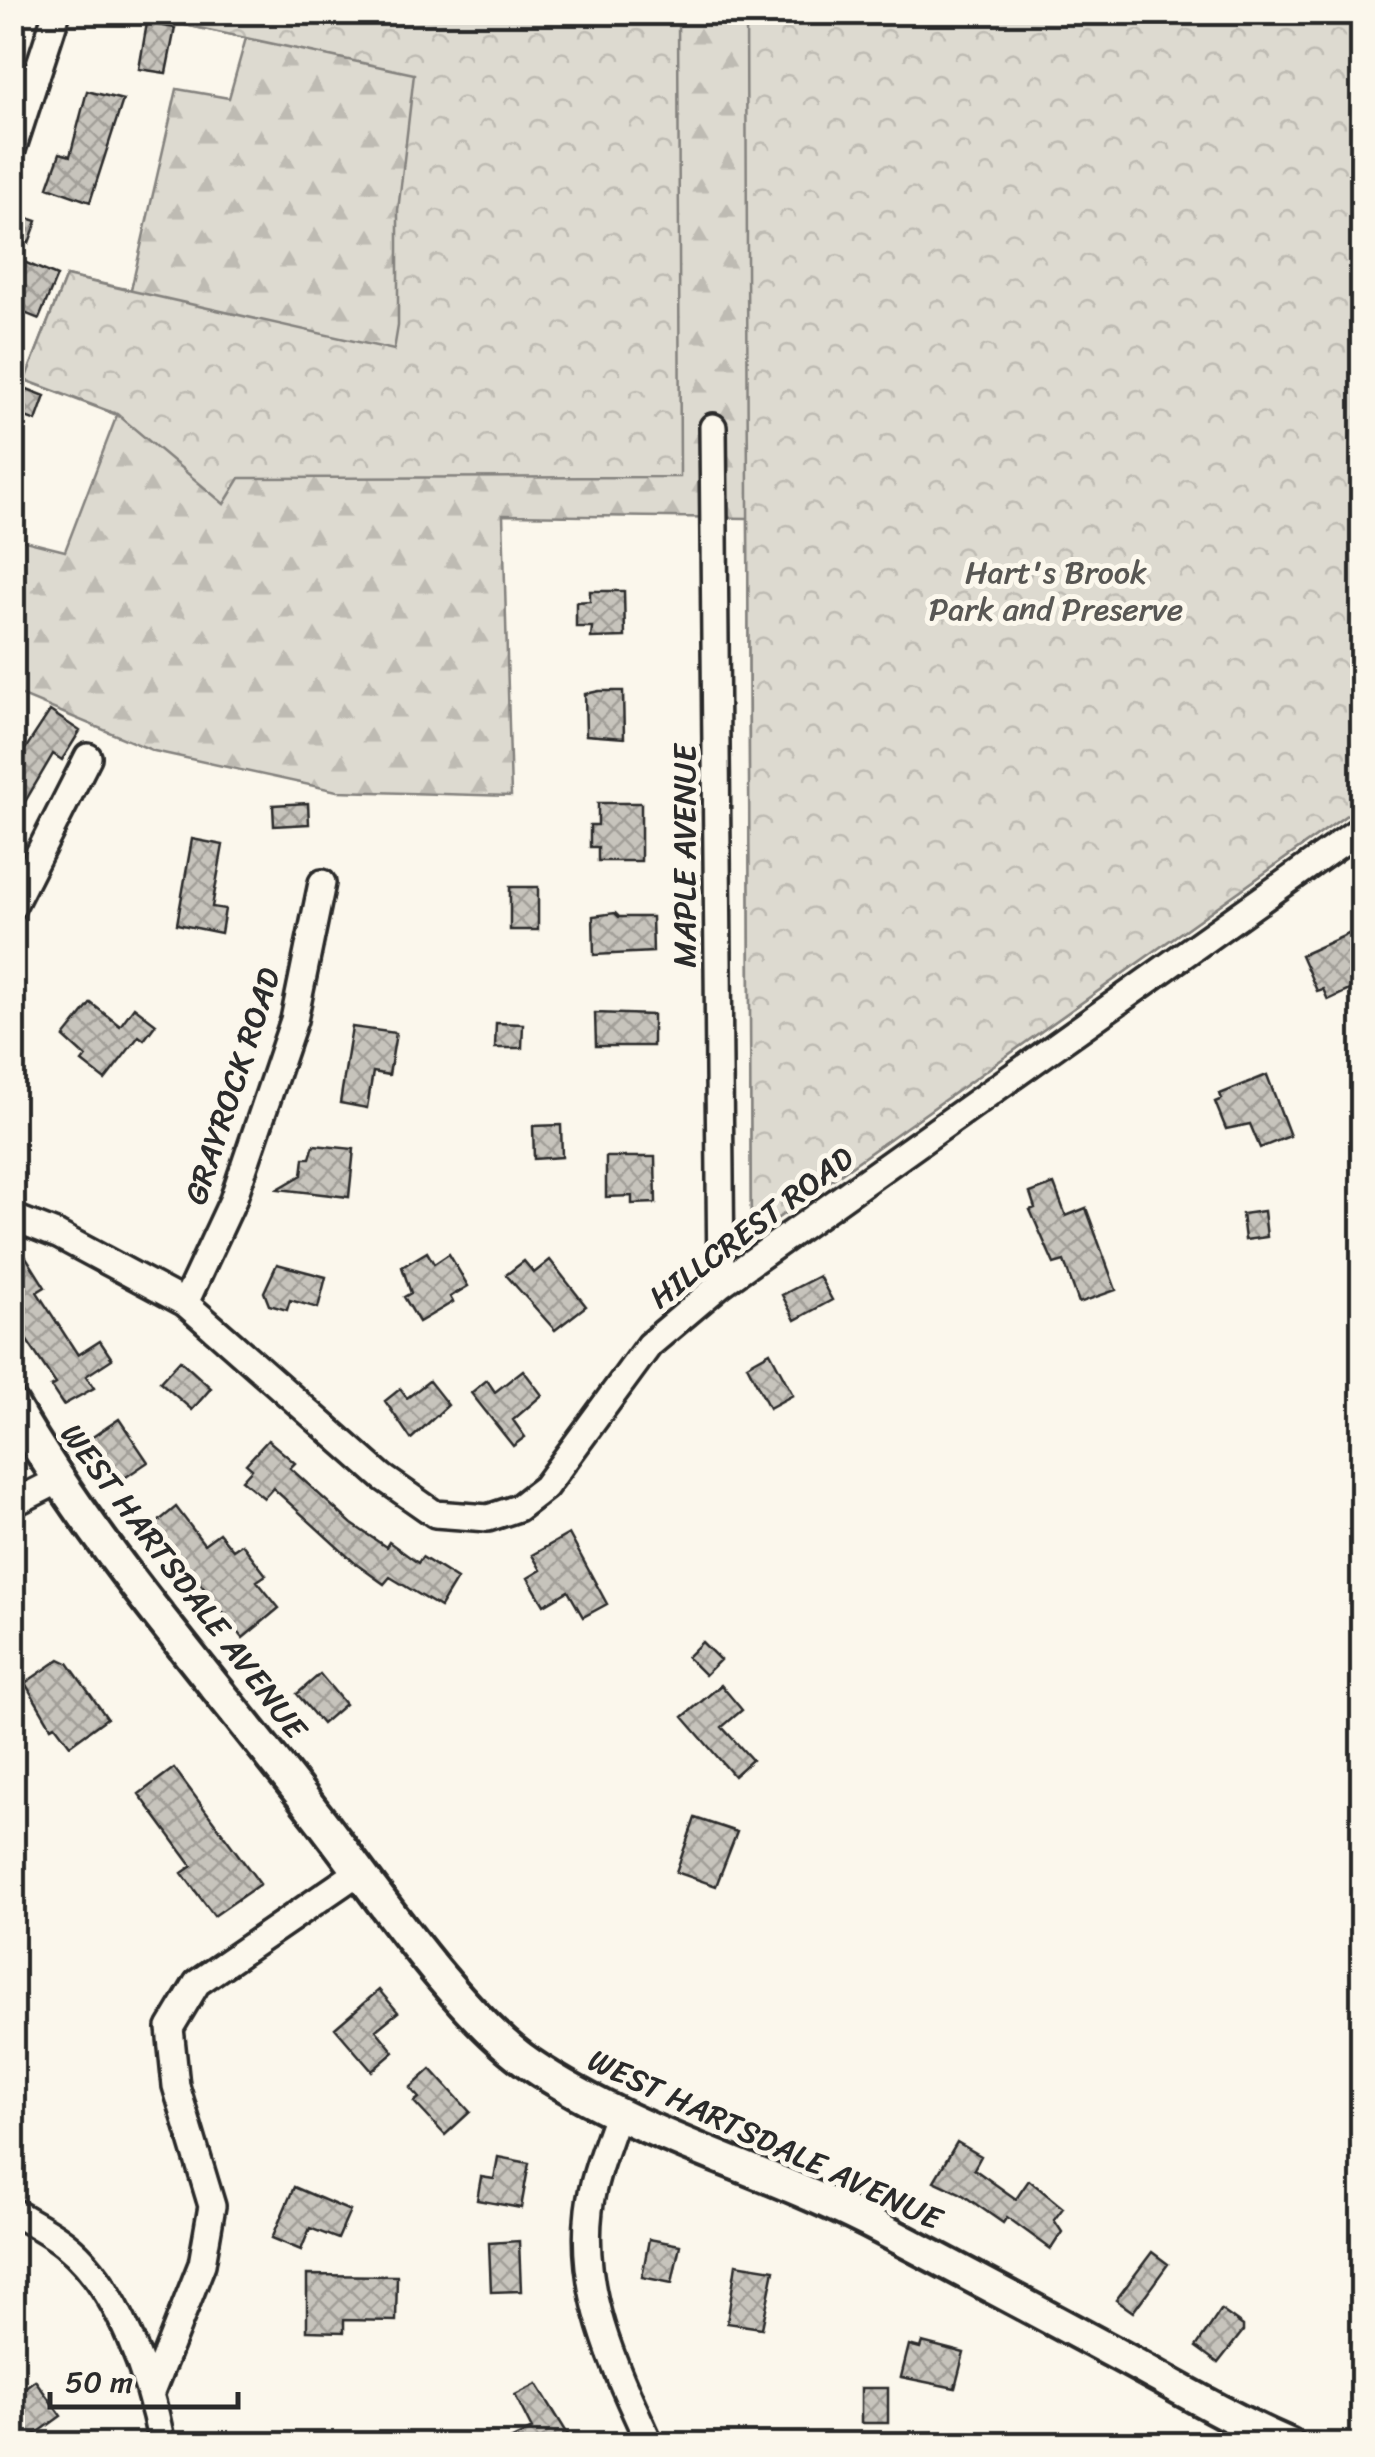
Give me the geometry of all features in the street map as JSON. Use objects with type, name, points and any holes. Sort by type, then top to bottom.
[{"type":"main road","name":"WEST HARTSDALE AVENUE","points":[[12,1404],[60,1479],[360,1871],[471,2010],[528,2063],[617,2114],[743,2164],[865,2221],[1113,2352],[1215,2412],[1289,2444]]},
{"type":"street","points":[[12,150],[57,12]]},
{"type":"street","name":"MAPLE AVENUE","points":[[713,427],[721,1284]]},
{"type":"street","points":[[12,906],[88,758]]},
{"type":"street","name":"HILLCREST ROAD","points":[[12,1217],[58,1235],[185,1303],[396,1486],[435,1514],[488,1518],[518,1508],[545,1487],[649,1345],[721,1284],[1362,828]]},
{"type":"street","name":"GRAYROCK ROAD","points":[[185,1303],[233,1200],[294,1020],[322,883]]},
{"type":"street","points":[[12,1504],[60,1479]]},
{"type":"street","points":[[152,2390],[202,2264],[212,2206],[176,2086],[170,2028],[197,1982],[360,1871]]},
{"type":"street","points":[[617,2114],[589,2210],[588,2254],[601,2336],[650,2444]]},
{"type":"street","points":[[12,2211],[68,2245],[116,2311],[152,2390],[162,2444]]},
{"type":"green space","points":[[129,13],[1362,13],[1362,804],[751,1237],[748,518],[503,515],[511,796],[337,791],[154,751],[13,692],[13,568],[21,540],[65,551],[117,415],[25,380],[66,276],[131,290],[177,89],[229,98],[246,38]]},
{"type":"green space","points":[[129,13],[678,13],[680,477],[240,478],[224,504],[117,414],[25,380],[66,276],[394,350],[398,326],[398,211],[414,74]]},
{"type":"green space","name":"Hart's Brook Park and Preserve","points":[[746,13],[1362,13],[1362,804],[751,1237]]},
{"type":"building","points":[[147,23],[175,28],[166,73],[139,69]]},
{"type":"building","points":[[87,91],[123,100],[90,202],[48,187],[60,153],[70,156]]},
{"type":"building","points":[[12,213],[37,221],[29,243],[12,237]]},
{"type":"building","points":[[12,257],[57,276],[39,319],[12,308]]},
{"type":"building","points":[[12,383],[45,396],[36,421],[12,412]]},
{"type":"building","points":[[590,591],[624,591],[625,637],[591,638],[592,627],[576,627],[576,602],[590,601]]},
{"type":"building","points":[[623,691],[624,738],[586,735],[585,694]]},
{"type":"building","points":[[50,711],[80,731],[62,760],[53,754],[12,824],[12,769]]},
{"type":"building","points":[[308,803],[309,824],[274,826],[273,805]]},
{"type":"building","points":[[598,803],[641,803],[641,861],[598,861],[598,847],[590,847],[590,825],[598,825]]},
{"type":"building","points":[[192,839],[223,845],[212,907],[225,909],[221,933],[177,924]]},
{"type":"building","points":[[510,887],[538,887],[538,930],[510,930]]},
{"type":"building","points":[[615,913],[619,917],[652,917],[653,952],[594,955],[593,916]]},
{"type":"building","points":[[1362,928],[1362,975],[1352,979],[1356,987],[1328,1000],[1323,989],[1317,991],[1301,955]]},
{"type":"building","points":[[91,1003],[120,1026],[134,1007],[156,1024],[144,1040],[139,1036],[105,1080],[82,1062],[86,1057],[64,1037]]},
{"type":"building","points":[[595,1013],[653,1015],[653,1046],[596,1046]]},
{"type":"building","points":[[496,1023],[523,1024],[522,1048],[495,1048]]},
{"type":"building","points":[[352,1027],[396,1033],[389,1075],[373,1072],[367,1108],[340,1103]]},
{"type":"building","points":[[1267,1075],[1290,1136],[1260,1148],[1250,1124],[1226,1129],[1215,1102],[1222,1099],[1220,1094]]},
{"type":"building","points":[[561,1125],[562,1157],[534,1159],[533,1126]]},
{"type":"building","points":[[314,1145],[354,1149],[349,1197],[278,1189],[302,1175],[304,1158],[310,1158]]},
{"type":"building","points":[[606,1157],[655,1157],[656,1203],[632,1204],[632,1196],[606,1197]]},
{"type":"building","points":[[1054,1184],[1066,1216],[1086,1208],[1116,1290],[1079,1303],[1064,1261],[1054,1264],[1030,1210],[1035,1208],[1030,1193]]},
{"type":"building","points":[[1264,1211],[1267,1237],[1245,1240],[1242,1214]]},
{"type":"building","points":[[427,1252],[434,1264],[449,1254],[468,1286],[450,1297],[453,1302],[419,1322],[404,1297],[411,1293],[402,1267]]},
{"type":"building","points":[[26,1257],[45,1287],[37,1292],[78,1355],[100,1341],[112,1359],[86,1376],[94,1388],[63,1405],[51,1387],[56,1384],[12,1318],[12,1266]]},
{"type":"building","points":[[550,1260],[586,1306],[555,1330],[506,1275],[524,1261],[534,1273]]},
{"type":"building","points":[[277,1264],[326,1277],[318,1308],[290,1300],[287,1310],[269,1305],[264,1292]]},
{"type":"building","points":[[819,1276],[832,1300],[795,1320],[782,1295]]},
{"type":"building","points":[[770,1352],[793,1395],[769,1408],[747,1365]]},
{"type":"building","points":[[180,1360],[211,1388],[192,1410],[160,1382]]},
{"type":"building","points":[[523,1370],[542,1395],[513,1420],[525,1437],[513,1446],[471,1393],[487,1380],[495,1392]]},
{"type":"building","points":[[429,1381],[448,1405],[411,1439],[385,1401],[400,1389],[407,1398]]},
{"type":"building","points":[[119,1419],[148,1462],[117,1483],[88,1440]]},
{"type":"building","points":[[268,1440],[295,1463],[290,1468],[352,1524],[386,1547],[389,1542],[418,1563],[422,1557],[457,1579],[440,1607],[390,1577],[384,1584],[356,1564],[273,1488],[264,1498],[242,1480],[252,1469],[246,1464]]},
{"type":"building","points":[[176,1507],[204,1544],[219,1533],[233,1550],[242,1544],[266,1575],[257,1581],[279,1608],[243,1638],[154,1525]]},
{"type":"building","points":[[569,1534],[607,1604],[583,1617],[568,1591],[544,1605],[528,1578],[541,1570],[532,1555]]},
{"type":"building","points":[[702,1642],[720,1660],[705,1675],[687,1657]]},
{"type":"building","points":[[60,1659],[68,1663],[107,1718],[70,1745],[55,1725],[51,1727],[25,1683]]},
{"type":"building","points":[[320,1674],[345,1704],[322,1724],[297,1694]]},
{"type":"building","points":[[721,1685],[742,1710],[722,1727],[752,1760],[734,1776],[683,1717]]},
{"type":"building","points":[[174,1768],[260,1884],[214,1916],[182,1873],[192,1866],[139,1794]]},
{"type":"building","points":[[695,1818],[737,1832],[716,1886],[676,1872]]},
{"type":"building","points":[[379,1990],[398,2012],[376,2030],[394,2052],[372,2071],[335,2028]]},
{"type":"building","points":[[431,2069],[470,2112],[445,2135],[414,2102],[419,2098],[410,2088]]},
{"type":"building","points":[[957,2142],[981,2156],[974,2169],[1016,2199],[1029,2180],[1063,2208],[1054,2220],[1062,2232],[1051,2249],[1007,2217],[1003,2223],[960,2193],[934,2181]]},
{"type":"building","points":[[498,2157],[529,2163],[521,2208],[477,2200],[481,2177],[494,2179]]},
{"type":"building","points":[[294,2187],[350,2211],[338,2239],[310,2228],[301,2250],[272,2238]]},
{"type":"building","points":[[649,2239],[680,2245],[672,2283],[642,2277]]},
{"type":"building","points":[[519,2241],[521,2291],[491,2292],[489,2243]]},
{"type":"building","points":[[1152,2252],[1168,2264],[1133,2312],[1116,2300]]},
{"type":"building","points":[[736,2264],[774,2270],[762,2328],[727,2323]]},
{"type":"building","points":[[307,2275],[397,2276],[396,2321],[344,2320],[344,2332],[307,2331]]},
{"type":"building","points":[[1221,2310],[1243,2326],[1243,2331],[1218,2363],[1196,2347]]},
{"type":"building","points":[[922,2342],[964,2353],[955,2388],[901,2377],[909,2345],[920,2348]]},
{"type":"building","points":[[35,2380],[61,2416],[22,2444],[12,2444],[12,2397]]},
{"type":"building","points":[[537,2384],[569,2436],[553,2444],[502,2444],[532,2429],[515,2395]]},
{"type":"building","points":[[861,2388],[888,2388],[888,2423],[861,2423]]}]
